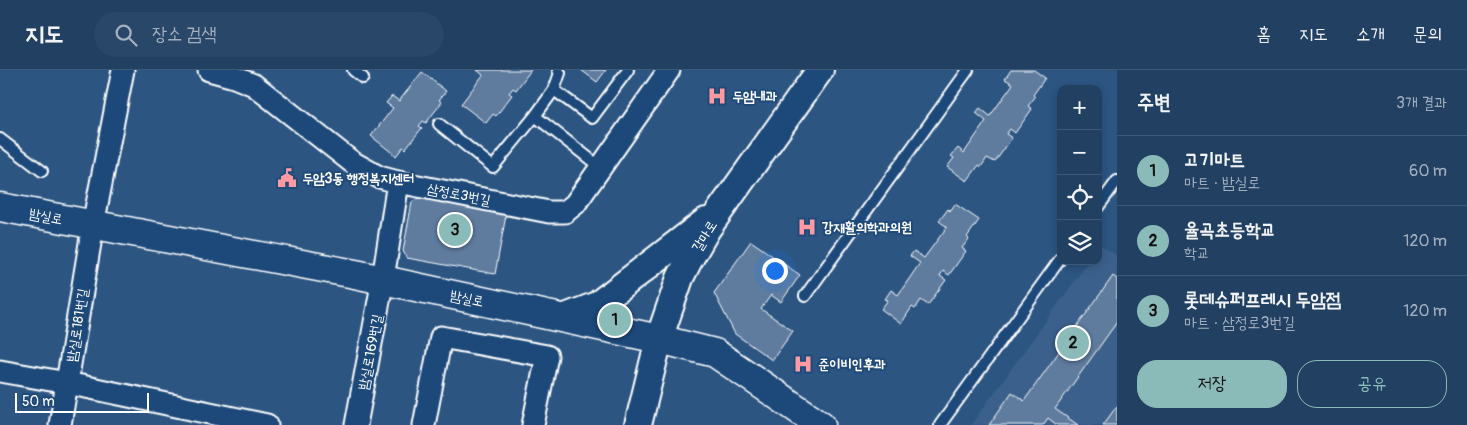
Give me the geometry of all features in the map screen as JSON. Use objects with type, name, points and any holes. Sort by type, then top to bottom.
[{"type":"main road","name":"밤실로","points":[[0,208],[383,279],[659,339],[714,353],[821,425]]},
{"type":"street","points":[[93,225],[123,70]]},
{"type":"street","name":"삼정로3번길","points":[[209,70],[234,77],[254,86],[352,162],[379,177],[549,212],[565,212],[575,204],[669,70]]},
{"type":"street","name":"갈마로","points":[[638,425],[659,339],[680,278],[698,244],[722,208],[820,70]]},
{"type":"street","name":"밤실로169번길","points":[[356,425],[383,279],[398,182]]},
{"type":"street","points":[[563,318],[597,304],[722,208]]},
{"type":"street","name":"밤실로181번길","points":[[60,425],[93,225]]},
{"type":"street","points":[[424,425],[441,337],[547,356],[533,425]]},
{"type":"street","points":[[0,371],[68,383],[267,425]]},
{"type":"lane","points":[[353,70],[363,78]]},
{"type":"lane","points":[[439,124],[493,167],[554,90],[560,73],[558,70]]},
{"type":"lane","points":[[554,90],[592,118],[628,70]]},
{"type":"lane","points":[[805,296],[968,70]]},
{"type":"lane","points":[[535,116],[600,167]]},
{"type":"lane","points":[[0,139],[42,172]]},
{"type":"lane","points":[[1102,202],[1117,181]]},
{"type":"lane","points":[[940,425],[1057,264]]},
{"type":"shaded area","points":[[1102,246],[1117,256],[1117,425],[971,425],[1086,265],[1102,265]]},
{"type":"building","points":[[477,70],[531,70],[516,90],[513,88],[509,93],[512,95],[496,116],[493,114],[486,123],[461,104],[483,75]]},
{"type":"building","points":[[581,70],[606,70],[597,82]]},
{"type":"building","points":[[1011,70],[1034,70],[1045,78],[1028,106],[1032,109],[1015,133],[1010,129],[1006,134],[1012,138],[995,162],[987,158],[967,181],[947,167],[954,158],[951,156],[958,148],[964,153],[986,121],[976,113],[980,108],[990,116],[1013,84],[1005,79]]},
{"type":"building","points":[[422,72],[446,91],[439,100],[442,102],[426,123],[423,121],[419,126],[422,128],[405,149],[403,147],[396,156],[371,136],[393,108],[386,103],[392,96],[399,101]]},
{"type":"building","points":[[423,195],[507,210],[495,274],[407,258],[403,251],[412,202]]},
{"type":"building","points":[[955,204],[979,220],[962,248],[966,251],[949,275],[943,271],[940,276],[946,280],[928,305],[921,300],[915,309],[912,307],[901,324],[881,309],[888,300],[885,299],[891,290],[898,295],[920,263],[910,256],[914,251],[924,258],[947,227],[939,221],[948,209],[950,211]]},
{"type":"building","points":[[751,241],[800,275],[781,302],[771,295],[761,309],[793,331],[772,360],[735,334],[714,293]]},
{"type":"building","points":[[1113,276],[1117,279],[1117,322],[1055,409],[1078,425],[1057,425],[1048,418],[1043,425],[989,425],[1012,392],[1024,401]]},
{"type":"building","points":[[1117,406],[1117,425],[1103,425]]},
{"type":"place","name":"두암내과","points":[[717,96]]},
{"type":"place","name":"두암3동 행정복지센터","points":[[287,178]]},
{"type":"place","name":"강재활의학과의원","points":[[807,227]]},
{"type":"place","name":"롯데슈퍼프레시 두암점","points":[[455,230]]},
{"type":"place","name":"고기마트","points":[[615,320]]},
{"type":"place","name":"율곡초등학교","points":[[1073,343]]},
{"type":"place","name":"준이비인후과","points":[[803,364]]}]
